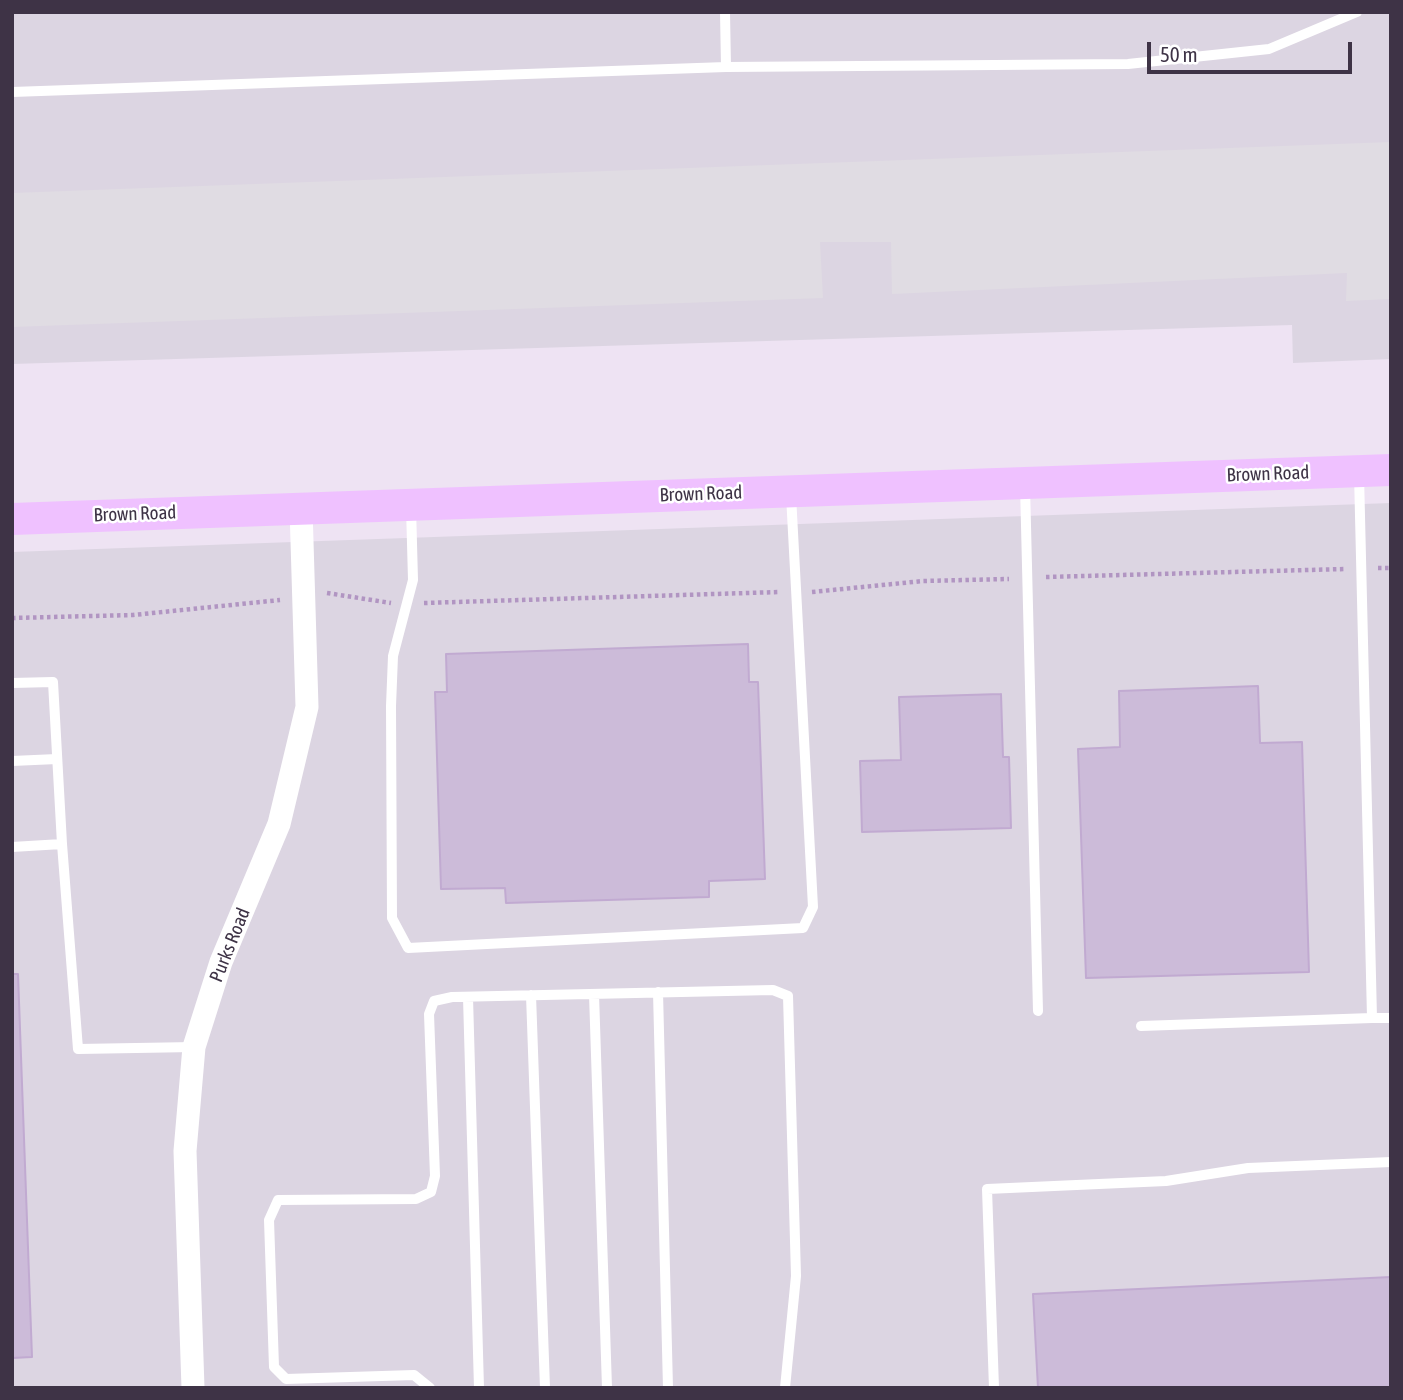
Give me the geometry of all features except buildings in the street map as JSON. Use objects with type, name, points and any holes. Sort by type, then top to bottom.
[{"type":"main road","name":"Brown Road","points":[[12,519],[1391,470]]},
{"type":"street","name":"Purks Road","points":[[193,1388],[185,1152],[194,1046],[221,962],[279,824],[297,759],[307,707],[301,508]]},
{"type":"lane","points":[[725,12],[726,66]]},
{"type":"lane","points":[[12,92],[726,66],[1128,64],[1269,49],[1357,12]]},
{"type":"lane","points":[[1359,471],[1372,1018]]},
{"type":"lane","points":[[1025,482],[1038,1011]]},
{"type":"lane","points":[[411,504],[414,580],[393,656],[392,918],[408,948],[803,928],[813,907],[791,491]]},
{"type":"lane","points":[[12,684],[53,682],[78,1049],[194,1046]]},
{"type":"lane","points":[[12,761],[57,759]]},
{"type":"lane","points":[[12,847],[62,844]]},
{"type":"lane","points":[[430,1388],[414,1375],[286,1379],[274,1367],[270,1220],[278,1200],[416,1199],[431,1192],[435,1175],[429,1014],[434,1001],[468,997],[772,990],[788,996],[796,1276],[785,1388]]},
{"type":"lane","points":[[658,992],[668,1388]]},
{"type":"lane","points":[[594,994],[607,1388]]},
{"type":"lane","points":[[531,995],[545,1388]]},
{"type":"lane","points":[[468,997],[480,1388]]},
{"type":"lane","points":[[1141,1026],[1391,1018]]},
{"type":"lane","points":[[994,1388],[986,1189],[1166,1181],[1248,1168],[1391,1162]]},
{"type":"path","points":[[12,618],[133,615],[340,593],[407,603],[796,592],[923,581],[1391,568]]},
{"type":"shaded area","points":[[12,12],[1391,12],[1391,359],[1293,363],[1292,325],[12,364]]},
{"type":"shaded area","points":[[1391,142],[1391,299],[1346,301],[1347,273],[892,294],[891,242],[820,242],[823,298],[12,327],[12,193]]},
{"type":"shaded area","points":[[1391,503],[1391,1388],[12,1388],[12,552]]}]
